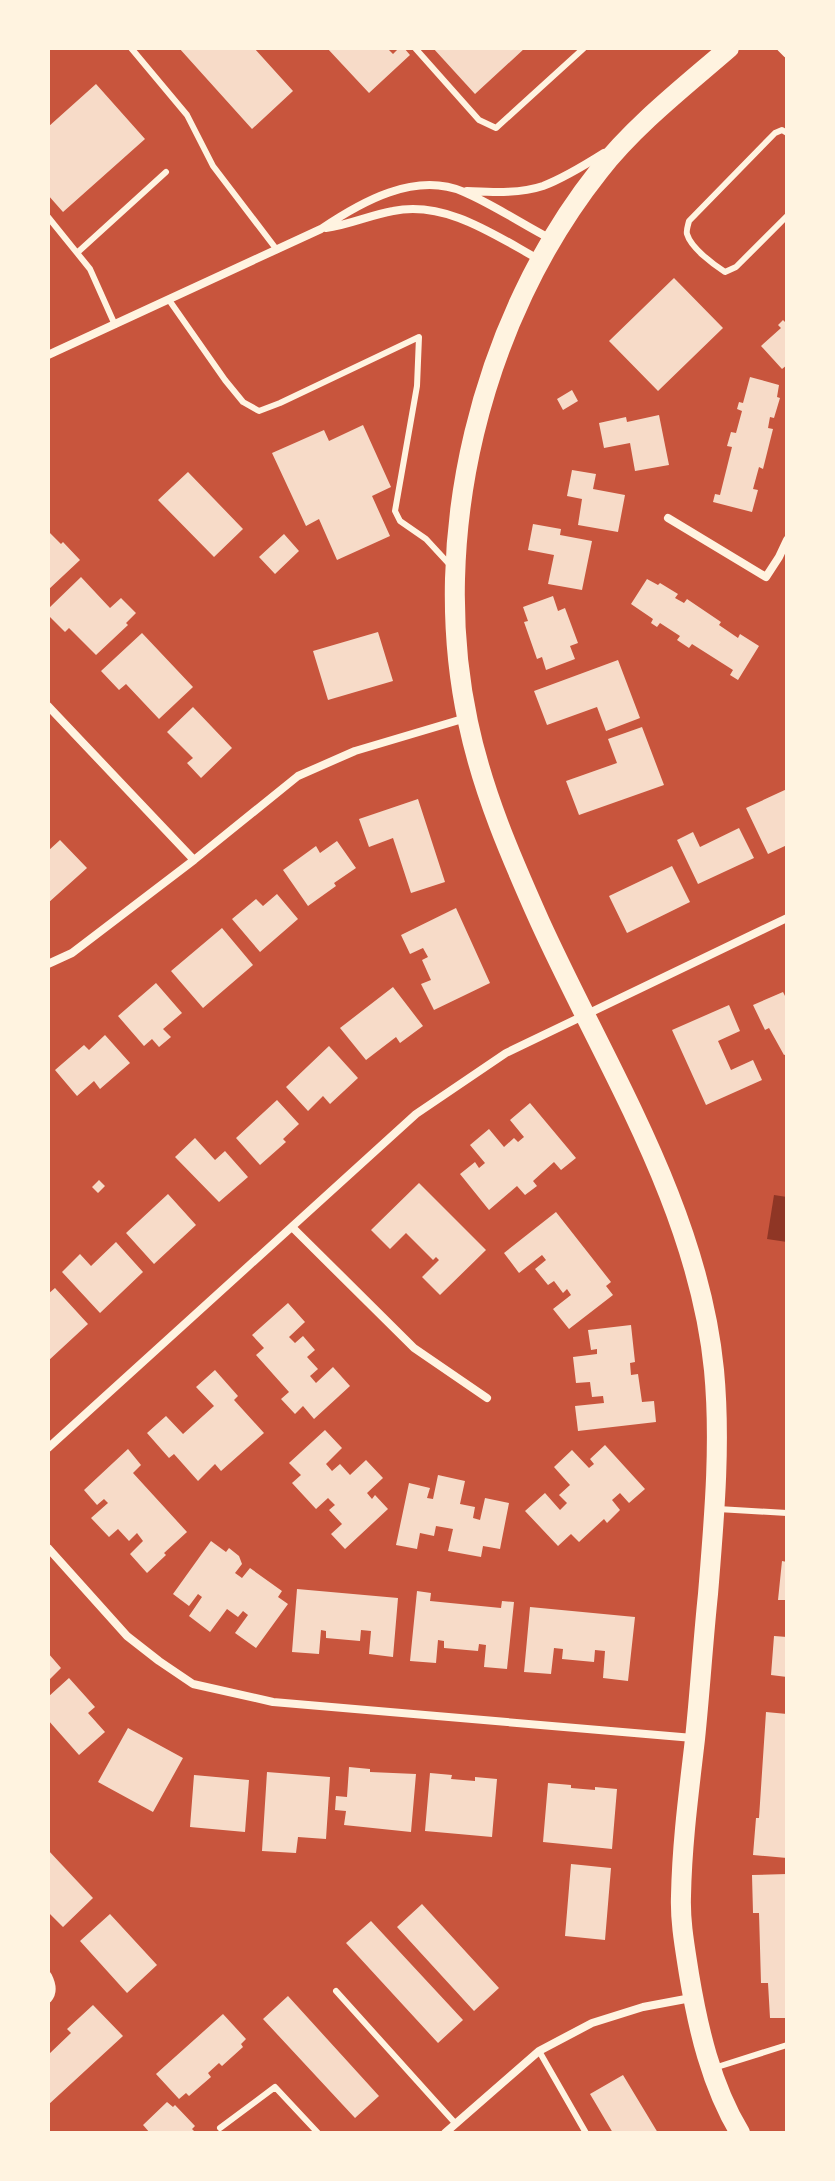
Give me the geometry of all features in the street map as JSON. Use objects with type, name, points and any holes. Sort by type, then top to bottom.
[{"type":"main road","points":[[729,48],[644,124],[601,168],[540,260],[509,325],[470,454],[460,511],[454,588],[467,718],[497,824],[541,925],[658,1167],[693,1264],[707,1322],[716,1407],[715,1509],[681,1900],[684,1942],[701,2037],[711,2069],[740,2133]]},
{"type":"street","points":[[781,48],[787,54]]},
{"type":"street","points":[[48,355],[321,229],[346,212],[383,194],[411,186],[435,185],[462,191],[507,192],[541,187],[590,162],[644,124]]},
{"type":"street","points":[[462,191],[552,240]]},
{"type":"street","points":[[321,229],[394,210],[442,212],[469,222],[540,260]]},
{"type":"street","points":[[668,518],[766,577],[787,540]]},
{"type":"street","points":[[48,706],[194,860]]},
{"type":"street","points":[[48,964],[72,953],[298,776],[355,751],[467,718]]},
{"type":"street","points":[[48,1448],[416,1114],[506,1053],[787,918]]},
{"type":"street","points":[[292,1227],[414,1348],[487,1398]]},
{"type":"street","points":[[48,1548],[127,1636],[193,1684],[273,1702],[695,1739]]},
{"type":"street","points":[[48,1976],[52,1983],[48,1999]]},
{"type":"street","points":[[445,2133],[539,2051],[592,2023],[643,2007],[693,1998]]},
{"type":"lane","points":[[131,48],[187,115],[213,166],[277,250]]},
{"type":"lane","points":[[415,48],[479,120],[496,128],[584,48]]},
{"type":"lane","points":[[787,133],[782,130],[775,133],[689,221],[686,233],[692,244],[725,272],[736,267],[787,216]]},
{"type":"lane","points":[[78,252],[166,172]]},
{"type":"lane","points":[[48,217],[90,269],[115,325]]},
{"type":"lane","points":[[169,300],[225,380],[243,402],[259,411],[419,337],[417,386],[395,511],[400,521],[426,539],[456,570]]},
{"type":"lane","points":[[715,1509],[787,1513]]},
{"type":"lane","points":[[336,1991],[455,2123]]},
{"type":"lane","points":[[711,2069],[787,2045]]},
{"type":"lane","points":[[539,2051],[586,2133]]},
{"type":"lane","points":[[220,2128],[275,2087],[318,2133]]},
{"type":"shaded area","points":[[774,1195],[787,1197],[787,1242],[767,1239]]},
{"type":"building","points":[[179,48],[254,48],[293,91],[252,129]]},
{"type":"building","points":[[327,48],[387,48],[393,54],[404,48],[410,55],[369,93]]},
{"type":"building","points":[[433,48],[525,48],[475,94]]},
{"type":"building","points":[[96,84],[145,139],[63,212],[48,195],[48,127]]},
{"type":"building","points":[[674,278],[723,328],[658,391],[609,341]]},
{"type":"building","points":[[783,320],[787,324],[787,365],[782,369],[761,346],[781,328],[778,325]]},
{"type":"building","points":[[750,377],[779,385],[777,397],[780,398],[774,418],[770,417],[768,428],[773,429],[763,469],[759,467],[753,489],[758,490],[752,512],[713,502],[715,494],[720,495],[732,447],[727,446],[731,432],[736,433],[742,411],[737,409],[739,402],[743,403]]},
{"type":"building","points":[[572,390],[578,401],[563,410],[557,399]]},
{"type":"building","points":[[659,415],[669,465],[635,471],[630,443],[604,448],[599,423],[626,417],[627,422]]},
{"type":"building","points":[[363,425],[391,487],[372,496],[390,536],[337,560],[319,519],[306,526],[272,453],[324,430],[329,441]]},
{"type":"building","points":[[572,470],[596,474],[593,489],[625,495],[618,532],[578,525],[582,499],[567,496]]},
{"type":"building","points":[[188,472],[243,529],[214,557],[158,500]]},
{"type":"building","points":[[533,524],[561,529],[560,535],[592,541],[582,590],[548,584],[554,555],[528,550]]},
{"type":"building","points":[[48,531],[80,560],[48,590]]},
{"type":"building","points":[[284,534],[299,551],[275,574],[259,557]]},
{"type":"building","points":[[81,577],[110,608],[121,598],[136,613],[126,623],[128,625],[96,655],[69,628],[65,632],[48,615],[48,609]]},
{"type":"building","points":[[647,579],[678,594],[675,598],[684,603],[687,599],[738,638],[740,634],[759,646],[738,680],[730,675],[733,670],[692,644],[689,648],[677,640],[680,636],[660,623],[657,627],[651,623],[653,619],[631,604]]},
{"type":"building","points":[[553,596],[558,611],[565,608],[578,643],[570,646],[575,659],[546,670],[542,657],[537,659],[524,622],[528,621],[523,607]]},
{"type":"building","points":[[378,632],[393,681],[328,700],[313,651]]},
{"type":"building","points":[[142,633],[193,687],[159,719],[126,684],[119,690],[101,671]]},
{"type":"building","points":[[618,660],[640,718],[606,731],[597,707],[547,725],[534,691]]},
{"type":"building","points":[[193,707],[232,748],[201,778],[187,763],[193,758],[167,732]]},
{"type":"building","points":[[642,727],[664,785],[579,815],[566,781],[617,763],[608,739]]},
{"type":"building","points":[[787,789],[787,845],[768,854],[746,808]]},
{"type":"building","points":[[418,799],[445,882],[411,893],[393,838],[369,847],[359,819]]},
{"type":"building","points":[[739,828],[754,858],[698,884],[677,840],[693,832],[700,847]]},
{"type":"building","points":[[60,840],[87,868],[48,903],[48,851]]},
{"type":"building","points":[[337,841],[356,868],[308,906],[283,870],[316,846],[320,853]]},
{"type":"building","points":[[672,866],[690,902],[627,933],[609,896]]},
{"type":"building","points":[[277,894],[298,919],[260,952],[232,919],[256,899],[263,906]]},
{"type":"building","points":[[456,908],[490,983],[434,1010],[421,984],[431,980],[422,960],[428,957],[423,948],[410,954],[401,935]]},
{"type":"building","points":[[222,928],[253,965],[203,1008],[171,971]]},
{"type":"building","points":[[156,983],[182,1013],[163,1029],[171,1037],[159,1047],[152,1039],[144,1046],[118,1016]]},
{"type":"building","points":[[393,987],[423,1026],[400,1043],[396,1037],[366,1060],[340,1028]]},
{"type":"building","points":[[783,992],[787,995],[787,1054],[784,1055],[769,1028],[765,1030],[753,1005]]},
{"type":"building","points":[[729,1005],[740,1031],[718,1041],[731,1070],[753,1060],[762,1080],[706,1105],[672,1030]]},
{"type":"building","points":[[105,1035],[130,1063],[100,1089],[94,1081],[77,1096],[55,1070],[84,1045],[89,1050]]},
{"type":"building","points":[[329,1046],[358,1078],[330,1104],[323,1096],[308,1111],[286,1087]]},
{"type":"building","points":[[277,1100],[299,1124],[283,1139],[286,1142],[260,1165],[236,1138]]},
{"type":"building","points":[[530,1103],[576,1158],[561,1170],[554,1162],[533,1181],[537,1186],[525,1195],[517,1186],[489,1210],[460,1174],[475,1162],[479,1168],[485,1163],[470,1145],[489,1129],[504,1147],[514,1138],[518,1142],[524,1137],[510,1120]]},
{"type":"building","points":[[195,1138],[215,1160],[225,1151],[248,1177],[219,1202],[175,1157]]},
{"type":"building","points":[[99,1180],[105,1186],[98,1193],[92,1187]]},
{"type":"building","points":[[419,1183],[486,1250],[440,1295],[422,1277],[439,1260],[436,1257],[433,1260],[406,1233],[390,1249],[371,1230]]},
{"type":"building","points":[[168,1194],[196,1225],[154,1264],[126,1233]]},
{"type":"building","points":[[556,1212],[611,1282],[606,1286],[613,1295],[569,1329],[553,1309],[571,1295],[567,1289],[563,1293],[554,1281],[548,1285],[535,1269],[546,1260],[542,1255],[519,1273],[504,1253]]},
{"type":"building","points":[[116,1242],[143,1272],[100,1313],[62,1272],[80,1254],[91,1266]]},
{"type":"building","points":[[55,1288],[88,1324],[48,1361],[48,1294]]},
{"type":"building","points":[[288,1303],[305,1322],[289,1337],[295,1343],[303,1336],[315,1350],[307,1357],[318,1369],[310,1376],[316,1383],[333,1367],[350,1386],[314,1419],[303,1406],[295,1414],[281,1399],[289,1392],[256,1355],[264,1348],[252,1335]]},
{"type":"building","points":[[631,1325],[635,1362],[630,1363],[631,1375],[638,1374],[642,1402],[654,1401],[656,1422],[578,1431],[575,1406],[604,1403],[603,1396],[592,1397],[590,1382],[576,1383],[573,1357],[597,1354],[597,1349],[591,1350],[588,1330]]},
{"type":"building","points":[[215,1370],[238,1396],[234,1400],[264,1433],[221,1471],[215,1464],[198,1481],[174,1454],[169,1458],[147,1433],[166,1416],[183,1434],[214,1406],[196,1387]]},
{"type":"building","points":[[325,1430],[342,1448],[326,1464],[332,1471],[340,1464],[350,1475],[366,1460],[383,1478],[367,1493],[372,1499],[375,1495],[388,1509],[345,1549],[331,1534],[342,1524],[329,1510],[335,1505],[328,1498],[316,1509],[292,1483],[301,1475],[289,1463]]},
{"type":"building","points":[[605,1445],[645,1489],[629,1503],[620,1493],[612,1500],[620,1510],[607,1523],[604,1519],[579,1542],[571,1534],[558,1546],[525,1511],[545,1493],[560,1510],[567,1503],[559,1495],[570,1485],[554,1467],[572,1450],[589,1468],[594,1464],[590,1459]]},
{"type":"building","points":[[128,1449],[141,1465],[133,1473],[187,1532],[147,1573],[130,1554],[143,1541],[137,1533],[129,1541],[118,1529],[109,1537],[91,1518],[108,1503],[104,1499],[97,1505],[84,1490]]},
{"type":"building","points":[[438,1475],[465,1481],[460,1504],[475,1507],[473,1518],[480,1520],[485,1498],[509,1503],[500,1549],[483,1546],[481,1557],[448,1551],[453,1529],[436,1526],[434,1536],[420,1533],[417,1549],[396,1545],[409,1483],[430,1488],[427,1498],[433,1499]]},
{"type":"building","points":[[211,1541],[226,1552],[229,1548],[239,1556],[242,1564],[235,1573],[242,1578],[250,1568],[282,1591],[278,1597],[288,1604],[256,1648],[235,1633],[248,1615],[243,1611],[238,1617],[227,1609],[210,1632],[189,1616],[202,1597],[198,1594],[189,1606],[173,1594]]},
{"type":"building","points":[[782,1561],[787,1562],[787,1600],[778,1600]]},
{"type":"building","points":[[297,1589],[398,1598],[393,1657],[369,1654],[371,1631],[361,1630],[360,1641],[326,1638],[326,1631],[321,1630],[319,1654],[292,1652]]},
{"type":"building","points":[[417,1591],[431,1593],[430,1601],[501,1608],[502,1601],[514,1602],[507,1669],[484,1667],[486,1645],[479,1644],[478,1651],[444,1648],[444,1641],[438,1640],[436,1663],[410,1661]]},
{"type":"building","points":[[530,1607],[635,1617],[628,1681],[603,1678],[605,1651],[595,1650],[594,1662],[562,1659],[563,1649],[554,1648],[551,1674],[524,1672]]},
{"type":"building","points":[[774,1636],[787,1637],[787,1677],[771,1675]]},
{"type":"building","points":[[48,1653],[61,1668],[48,1681]]},
{"type":"building","points":[[69,1678],[95,1707],[88,1713],[105,1732],[79,1755],[48,1720],[48,1697]]},
{"type":"building","points":[[766,1712],[787,1714],[787,1858],[753,1855],[756,1818],[759,1818]]},
{"type":"building","points":[[128,1728],[183,1758],[153,1812],[98,1782]]},
{"type":"building","points":[[349,1767],[370,1769],[370,1772],[416,1774],[411,1832],[344,1825],[346,1811],[335,1810],[336,1796],[347,1797]]},
{"type":"building","points":[[267,1772],[330,1777],[326,1839],[298,1837],[296,1853],[262,1851]]},
{"type":"building","points":[[430,1773],[452,1775],[451,1779],[497,1779],[492,1837],[425,1831]]},
{"type":"building","points":[[194,1775],[249,1780],[245,1832],[190,1827]]},
{"type":"building","points":[[548,1783],[571,1785],[571,1788],[617,1789],[612,1849],[543,1842]]},
{"type":"building","points":[[48,1850],[93,1898],[63,1927],[48,1912]]},
{"type":"building","points":[[571,1864],[611,1868],[605,1940],[565,1936]]},
{"type":"building","points":[[787,1874],[787,2018],[770,2018],[768,1983],[761,1983],[759,1913],[753,1913],[752,1875]]},
{"type":"building","points":[[422,1904],[499,1988],[474,2011],[397,1927]]},
{"type":"building","points":[[110,1914],[157,1965],[127,1993],[80,1941]]},
{"type":"building","points":[[371,1921],[463,2020],[438,2043],[346,1943]]},
{"type":"building","points":[[288,1996],[379,2096],[355,2118],[263,2019]]},
{"type":"building","points":[[93,2005],[123,2036],[48,2105],[48,2055],[71,2033],[67,2029]]},
{"type":"building","points":[[223,2014],[246,2039],[241,2044],[243,2047],[222,2066],[219,2063],[208,2073],[211,2077],[189,2096],[186,2093],[179,2099],[156,2074]]},
{"type":"building","points":[[623,2075],[658,2133],[613,2133],[590,2094]]},
{"type":"building","points":[[167,2102],[173,2107],[175,2105],[195,2126],[192,2129],[196,2133],[150,2133],[143,2125]]}]
